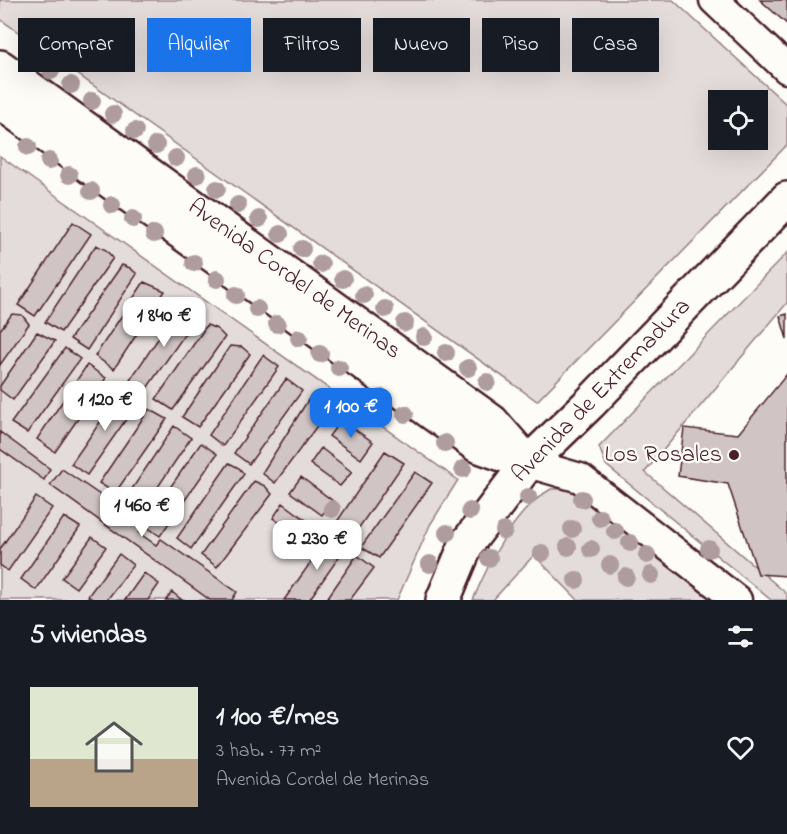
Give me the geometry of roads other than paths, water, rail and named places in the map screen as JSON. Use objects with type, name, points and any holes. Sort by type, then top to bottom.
[{"type":"main road","name":"Avenida Cordel de Merinas","points":[[0,67],[492,422],[528,463]]},
{"type":"main road","name":"Avenida Cordel de Merinas","points":[[0,102],[477,445],[528,463]]},
{"type":"main road","name":"Avenida de Extremadura","points":[[442,600],[466,545],[528,463],[590,403],[787,199]]},
{"type":"street","points":[[714,0],[787,69]]},
{"type":"street","points":[[528,463],[580,478],[737,600]]},
{"type":"place","name":"Los Rosales","points":[[734,455]]}]
